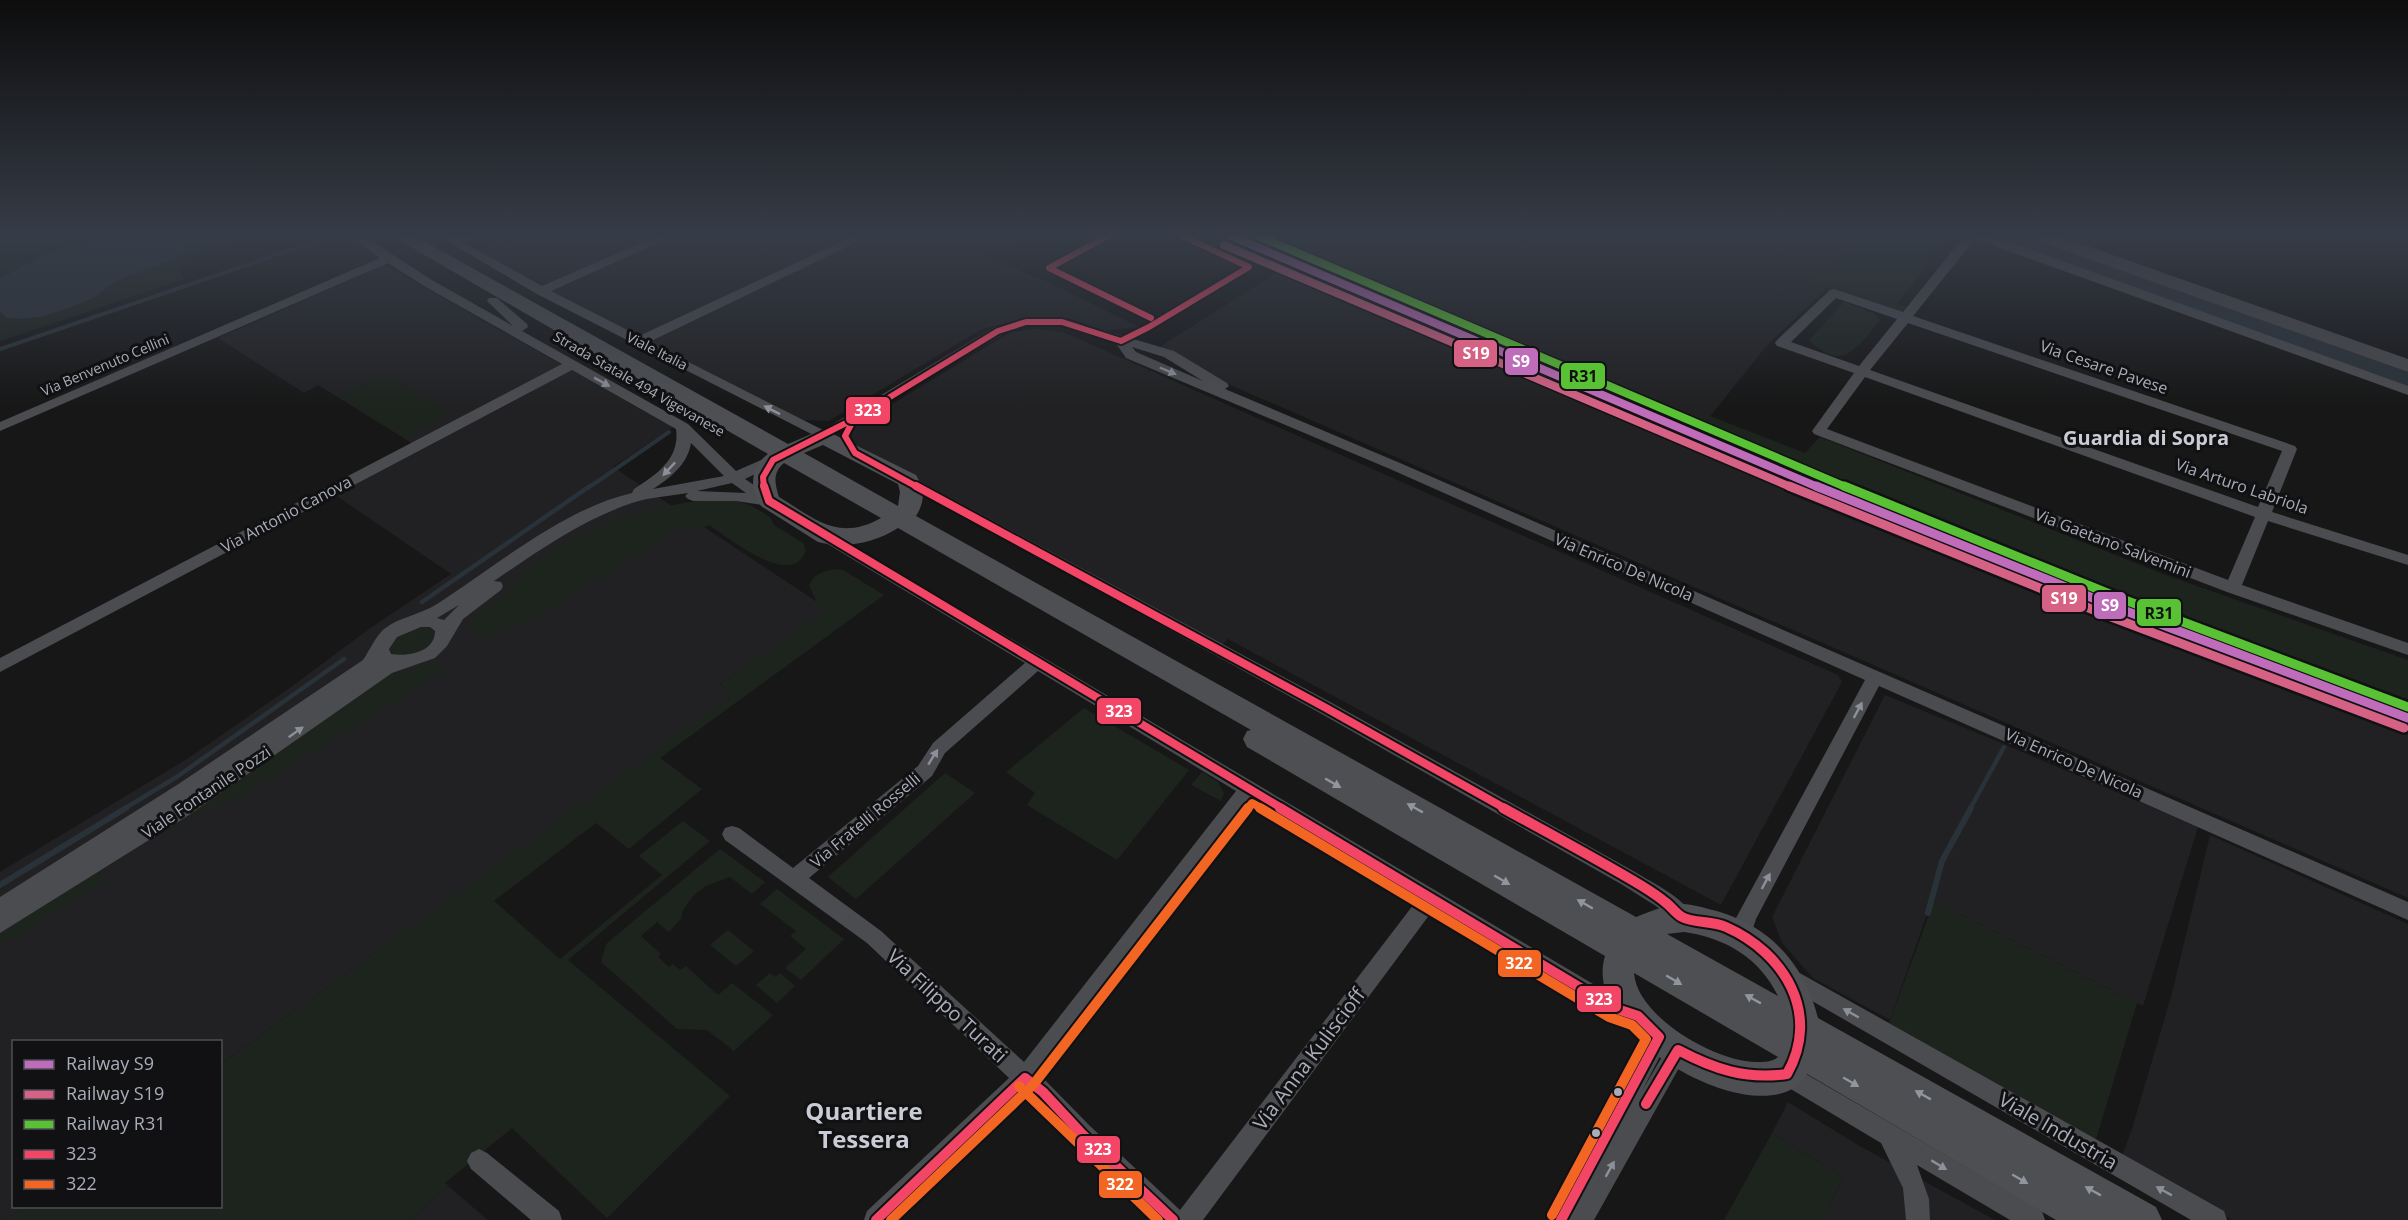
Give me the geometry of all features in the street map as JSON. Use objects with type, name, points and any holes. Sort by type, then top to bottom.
[{"type":"main road","name":"Strada Statale 494 Vigevanese","points":[[477,292],[780,457]]},
{"type":"main road","name":"Strada Statale 494 Vigevanese","points":[[495,292],[780,457]]},
{"type":"main road","points":[[2197,292],[2408,366]]},
{"type":"main road","points":[[823,436],[908,480],[913,497],[907,511],[866,535],[826,536],[770,501],[764,489],[763,477],[780,457],[823,436]]},
{"type":"main road","points":[[780,457],[1630,942],[1797,1051],[2092,1220]]},
{"type":"main road","points":[[1684,918],[1717,923],[1742,934],[1763,949],[1785,974],[1791,987],[1797,1051],[1756,1079],[1718,1072],[1658,1034],[1620,987],[1618,977],[1630,942],[1661,921],[1684,918]]},
{"type":"main road","points":[[1797,1051],[2144,1220]]},
{"type":"street","name":"Via Benvenuto Cellini","points":[[0,427],[311,292]]},
{"type":"street","points":[[445,292],[684,427],[734,478],[770,501]]},
{"type":"street","name":"Viale Italia","points":[[543,292],[823,436]]},
{"type":"street","points":[[638,342],[746,292]]},
{"type":"street","points":[[1862,371],[1926,292]]},
{"type":"street","points":[[2135,292],[2408,391]]},
{"type":"street","name":"Via Cesare Pavese","points":[[1862,371],[1782,343],[1834,293],[2290,448],[2262,514]]},
{"type":"street","points":[[493,301],[523,328],[533,342]]},
{"type":"street","name":"Via Enrico De Nicola","points":[[823,436],[1009,326],[1044,321],[1062,322],[1120,341],[1131,355],[1876,676],[2408,911]]},
{"type":"street","name":"Via Antonio Canova","points":[[0,666],[572,364]]},
{"type":"street","name":"Via Gaetano Salvemini","points":[[1862,371],[1819,431],[2233,588],[2408,649]]},
{"type":"street","name":"Via Arturo Labriola","points":[[1862,371],[2262,514],[2408,560]]},
{"type":"street","points":[[800,424],[829,425],[854,419]]},
{"type":"street","points":[[854,419],[845,436],[855,453]]},
{"type":"street","points":[[631,498],[662,477],[680,457],[686,444],[684,427]]},
{"type":"street","points":[[631,498],[734,478],[780,457]]},
{"type":"street","points":[[908,480],[1316,703],[1607,866],[1663,900],[1684,918]]},
{"type":"street","name":"Viale Fontanile Pozzi","points":[[0,924],[182,810],[386,669],[432,652],[442,641],[444,633],[457,615],[551,546],[612,515],[685,497],[736,496],[770,501]]},
{"type":"street","name":"Viale Fontanile Pozzi","points":[[0,908],[130,826],[369,664],[386,636],[440,610],[554,534],[589,515],[631,498]]},
{"type":"street","points":[[2233,588],[2262,514]]},
{"type":"street","points":[[826,536],[1658,1034]]},
{"type":"street","points":[[411,622],[437,623],[444,633]]},
{"type":"street","points":[[380,649],[385,659],[402,663],[412,661]]},
{"type":"street","name":"Via Fratelli Rosselli","points":[[795,878],[925,771],[939,748],[1038,662]]},
{"type":"street","points":[[1742,934],[1746,918],[1876,676]]},
{"type":"street","points":[[876,1220],[1025,1078],[1249,789]]},
{"type":"street","name":"Via Filippo Turati","points":[[732,834],[874,937],[1025,1078],[1044,1092],[1082,1134],[1173,1220]]},
{"type":"street","name":"Via Anna Kuliscioff","points":[[1188,1220],[1430,898]]},
{"type":"street","name":"Viale Industria","points":[[1785,974],[2215,1220]]},
{"type":"street","points":[[1561,1220],[1658,1034]]},
{"type":"street","points":[[1581,1220],[1658,1034]]},
{"type":"street","points":[[1797,1051],[1868,1122],[2033,1220]]},
{"type":"street","points":[[1889,1135],[1903,1159],[1914,1188],[1918,1220]]},
{"type":"street","points":[[479,1161],[550,1220]]},
{"type":"shaded area","points":[[0,292],[146,292],[0,341]]},
{"type":"shaded area","points":[[0,292],[101,292],[91,299],[45,316],[7,318],[0,312]]},
{"type":"shaded area","points":[[323,292],[432,292],[673,427],[613,467],[828,609],[720,684],[734,694],[222,1063],[222,1040],[12,1040],[12,1208],[22,1208],[5,1220],[0,1220],[0,872],[187,759],[291,687],[369,629],[451,574],[335,495],[421,449],[318,385],[304,393],[218,338]]},
{"type":"shaded area","points":[[551,292],[1068,292],[1139,327],[1102,331],[1069,318],[1014,321],[980,330],[829,421],[801,420],[625,333]]},
{"type":"shaded area","points":[[1246,292],[1823,292],[1768,344],[1704,424],[1437,309],[1433,312],[1702,429],[1716,432],[2061,575],[2408,706],[2408,898],[1221,381],[1158,348]]},
{"type":"shaded area","points":[[1839,292],[1906,292],[1897,304],[1906,307],[1902,312]]},
{"type":"shaded area","points":[[2146,292],[2183,292],[2408,372],[2408,387]]},
{"type":"shaded area","points":[[1844,302],[1873,313],[1880,320],[1849,353],[1841,356],[1831,355],[1809,340]]},
{"type":"shaded area","points":[[1037,329],[1063,332],[1838,675],[1842,682],[1721,905],[1228,639],[1220,647],[851,445],[848,435],[856,426],[1011,332]]},
{"type":"shaded area","points":[[387,374],[450,414],[405,438],[338,397]]},
{"type":"shaded area","points":[[1710,416],[1805,453],[1820,437],[2163,574],[2408,660],[2408,706],[2061,575],[1714,432],[1707,429],[1709,426],[1704,424]]},
{"type":"shaded area","points":[[713,499],[737,501],[752,506],[770,517],[774,525],[803,543],[806,550],[799,561],[788,565],[775,563],[745,549],[709,525],[697,531],[682,528],[540,614],[489,638],[472,631],[470,622],[472,618],[505,593],[533,565],[578,536],[621,518],[666,506]]},
{"type":"shaded area","points":[[829,570],[845,571],[884,595],[660,758],[702,789],[629,849],[596,823],[494,901],[560,959],[662,875],[639,856],[683,821],[710,841],[568,960],[730,1096],[607,1218],[512,1128],[445,1183],[448,1186],[410,1220],[5,1220],[22,1208],[222,1208],[222,1063],[733,694],[720,684],[827,609],[816,601],[809,585],[814,578]]},
{"type":"shaded area","points":[[421,627],[433,632],[429,645],[423,651],[400,656],[389,648],[397,635]]},
{"type":"shaded area","points":[[432,663],[442,663],[443,672],[229,804],[201,812],[145,843],[99,873],[105,882],[20,935],[0,944],[0,932],[393,672],[405,673]]},
{"type":"shaded area","points":[[1885,695],[2004,744],[1940,860],[1929,908],[1890,1020],[1813,978],[1782,943],[1772,917]]},
{"type":"shaded area","points":[[1084,708],[1189,770],[1117,860],[1027,805],[1035,793],[1006,772]]},
{"type":"shaded area","points":[[2006,745],[2198,827],[2143,1006],[1934,901],[1943,861]]},
{"type":"shaded area","points":[[1202,772],[1218,782],[1224,793],[1221,801],[1191,785]]},
{"type":"shaded area","points":[[945,773],[975,793],[856,899],[828,877]]},
{"type":"shaded area","points":[[2210,835],[2408,924],[2408,1220],[2232,1220],[2121,1158],[2132,1129],[2172,993]]},
{"type":"shaded area","points":[[720,849],[765,882],[752,894],[730,877],[706,886],[694,895],[683,910],[681,919],[669,932],[657,922],[641,936],[661,954],[658,957],[669,967],[673,964],[680,970],[686,966],[718,995],[732,983],[773,1015],[734,1051],[707,1030],[677,1029],[601,962],[606,944]]},
{"type":"shaded area","points":[[777,889],[844,939],[801,980],[785,968],[806,949],[790,936],[796,931],[760,904]]},
{"type":"shaded area","points":[[1934,901],[2137,1003],[2095,1143],[1889,1023]]},
{"type":"shaded area","points":[[728,930],[754,951],[736,966],[710,945]]},
{"type":"shaded area","points":[[770,973],[775,977],[780,973],[795,986],[777,1003],[756,985]]},
{"type":"shaded area","points":[[1788,1102],[1858,1145],[1995,1220],[1823,1220],[1843,1177],[1772,1133]]},
{"type":"shaded area","points":[[1772,1133],[1843,1177],[1823,1220],[1724,1220]]},
{"type":"shaded area","points":[[448,1186],[488,1220],[410,1220]]},
{"type":"waterway","points":[[0,349],[168,292]]},
{"type":"waterway","points":[[588,488],[669,432]]},
{"type":"waterway","points":[[422,602],[590,486]]},
{"type":"waterway","points":[[124,809],[178,776],[344,659]]},
{"type":"waterway","points":[[1970,809],[2004,747]]},
{"type":"waterway","points":[[0,885],[126,808]]},
{"type":"waterway","points":[[1928,913],[1942,861],[1971,808]]},
{"type":"rail line","name":"S19","points":[[1334,292],[1958,556],[2254,673],[2404,728]]},
{"type":"rail line","name":"S9","points":[[1361,292],[1668,424],[1962,546],[2258,663],[2408,718]]},
{"type":"rail line","name":"R31","points":[[1388,292],[1828,480],[1972,539],[2262,653],[2408,707]]},
{"type":"transit line","name":"323","points":[[1098,292],[1151,318]]},
{"type":"transit line","name":"323","points":[[1121,341],[1207,292]]},
{"type":"transit line","name":"323","points":[[1121,341],[1062,322],[1026,322],[998,331],[854,419],[773,460],[763,477],[764,489],[769,501],[1614,1008],[1638,1016],[1659,1037],[1561,1220]]},
{"type":"transit line","name":"323","points":[[854,419],[845,436],[855,453],[1326,708],[1650,891],[1681,917],[1722,925],[1761,947],[1783,972],[1798,1003],[1801,1036],[1796,1056],[1787,1074],[1744,1076],[1717,1069],[1678,1050],[1646,1104]]},
{"type":"transit line","name":"322","points":[[891,1220],[1033,1085],[1252,803],[1609,1017],[1632,1025],[1646,1039],[1552,1215]]},
{"type":"transit line","name":"323","points":[[1025,1078],[1043,1092],[1082,1134],[1173,1220]]},
{"type":"transit line","name":"323","points":[[876,1220],[1025,1078]]},
{"type":"transit line","name":"322","points":[[1019,1086],[1158,1220]]},
{"type":"district","name":"Guardia di Sopra","points":[[2146,438]]},
{"type":"district","name":"Quartiere Tessera","points":[[864,1126]]}]
